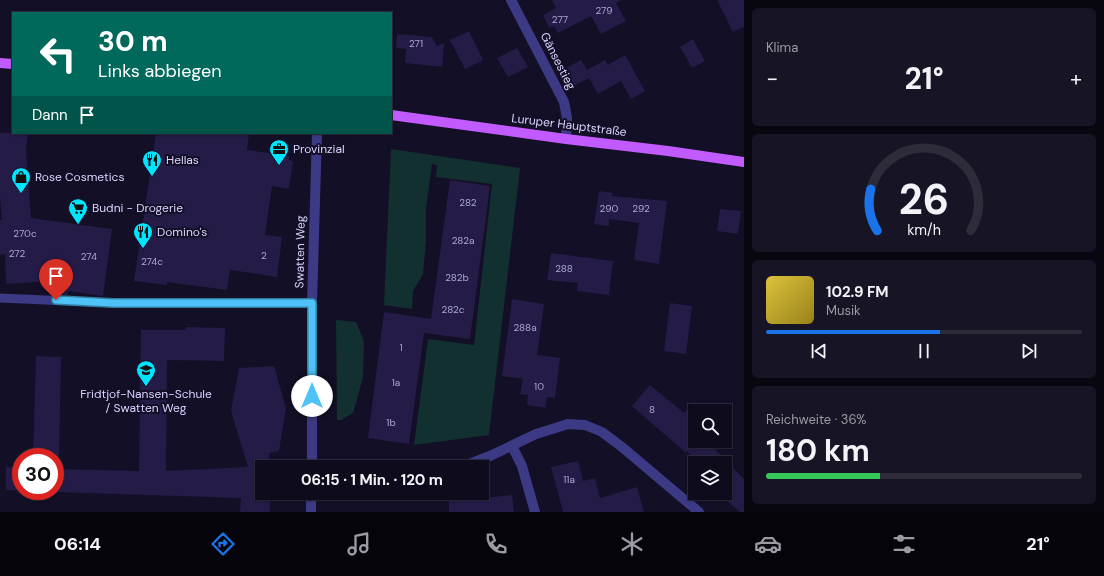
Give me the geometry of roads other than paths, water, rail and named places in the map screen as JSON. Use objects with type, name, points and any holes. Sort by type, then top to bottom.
[{"type":"main road","points":[[0,63],[12,64]]},
{"type":"main road","name":"Luruper Hauptstraße","points":[[392,115],[744,162]]},
{"type":"street","name":"Gänsestieg","points":[[511,0],[564,102],[567,118],[566,139]]},
{"type":"street","name":"Swatten Weg","points":[[312,460],[312,303],[317,134]]},
{"type":"street","points":[[479,460],[536,434],[568,424],[585,425],[602,432],[622,446],[699,512]]},
{"type":"street","points":[[512,446],[522,466],[535,512]]},
{"type":"street","points":[[311,512],[312,500]]},
{"type":"lane","points":[[0,298],[113,303],[312,303]]},
{"type":"place","name":"Provinzial","points":[[279,166]]},
{"type":"place","name":"Hellas","points":[[152,177]]},
{"type":"place","name":"Rose Cosmetics","points":[[21,194]]},
{"type":"place","name":"Budni - Drogerie","points":[[78,225]]},
{"type":"place","name":"Domino's","points":[[143,249]]},
{"type":"place","name":"Fridtjof-Nansen-Schule / Swatten Weg","points":[[146,387]]}]
